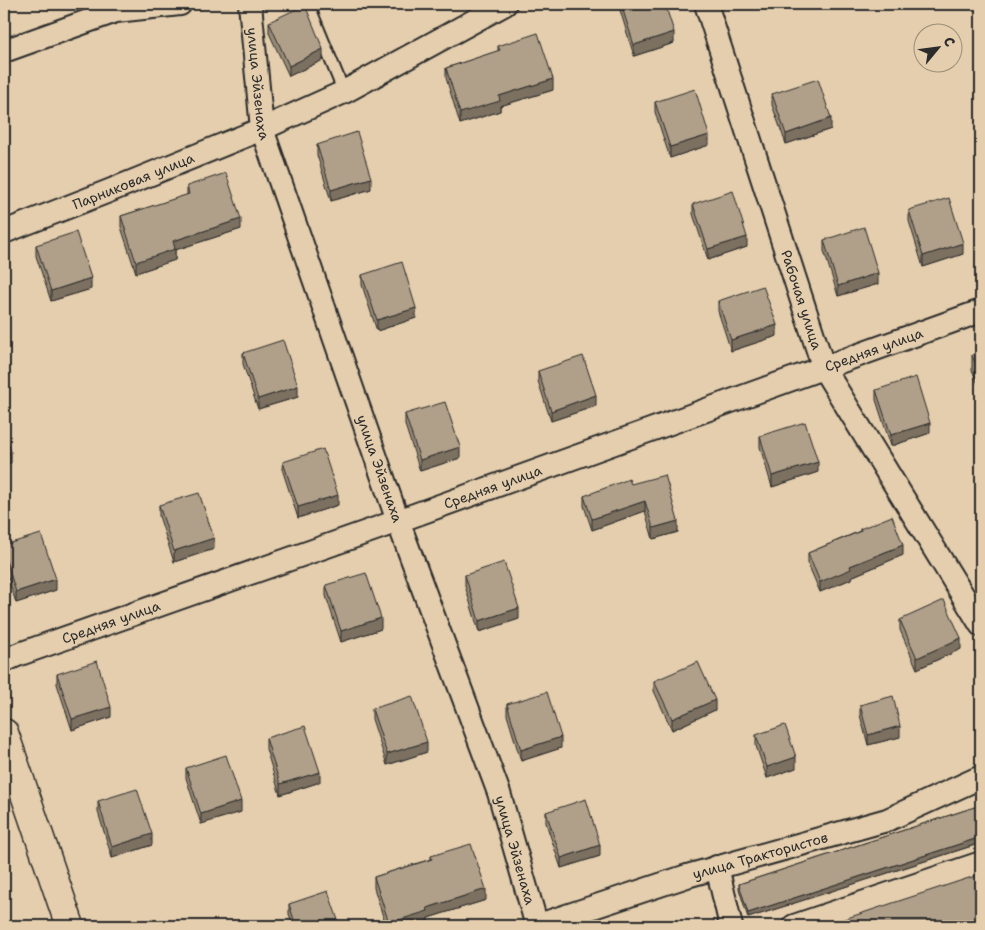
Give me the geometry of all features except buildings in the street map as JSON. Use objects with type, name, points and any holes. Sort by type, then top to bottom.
[{"type":"main road","points":[[4,734],[70,926]]},
{"type":"street","points":[[4,51],[116,12],[180,4]]},
{"type":"street","name":"улица Эйзенаха","points":[[250,4],[262,130],[398,521],[499,793],[537,926]]},
{"type":"street","name":"Парниковая улица","points":[[4,232],[262,130],[344,92],[504,4]]},
{"type":"street","name":"Рабочая улица","points":[[706,4],[824,369],[981,625]]},
{"type":"street","name":"Средняя улица","points":[[4,662],[17,655],[398,521],[706,409],[824,369],[981,311]]},
{"type":"street","name":"улица Трактористов","points":[[537,926],[717,867],[887,820],[981,777]]},
{"type":"street","points":[[794,926],[981,863]]},
{"type":"street","points":[[717,867],[731,926]]},
{"type":"lane","points":[[308,4],[344,92]]}]
